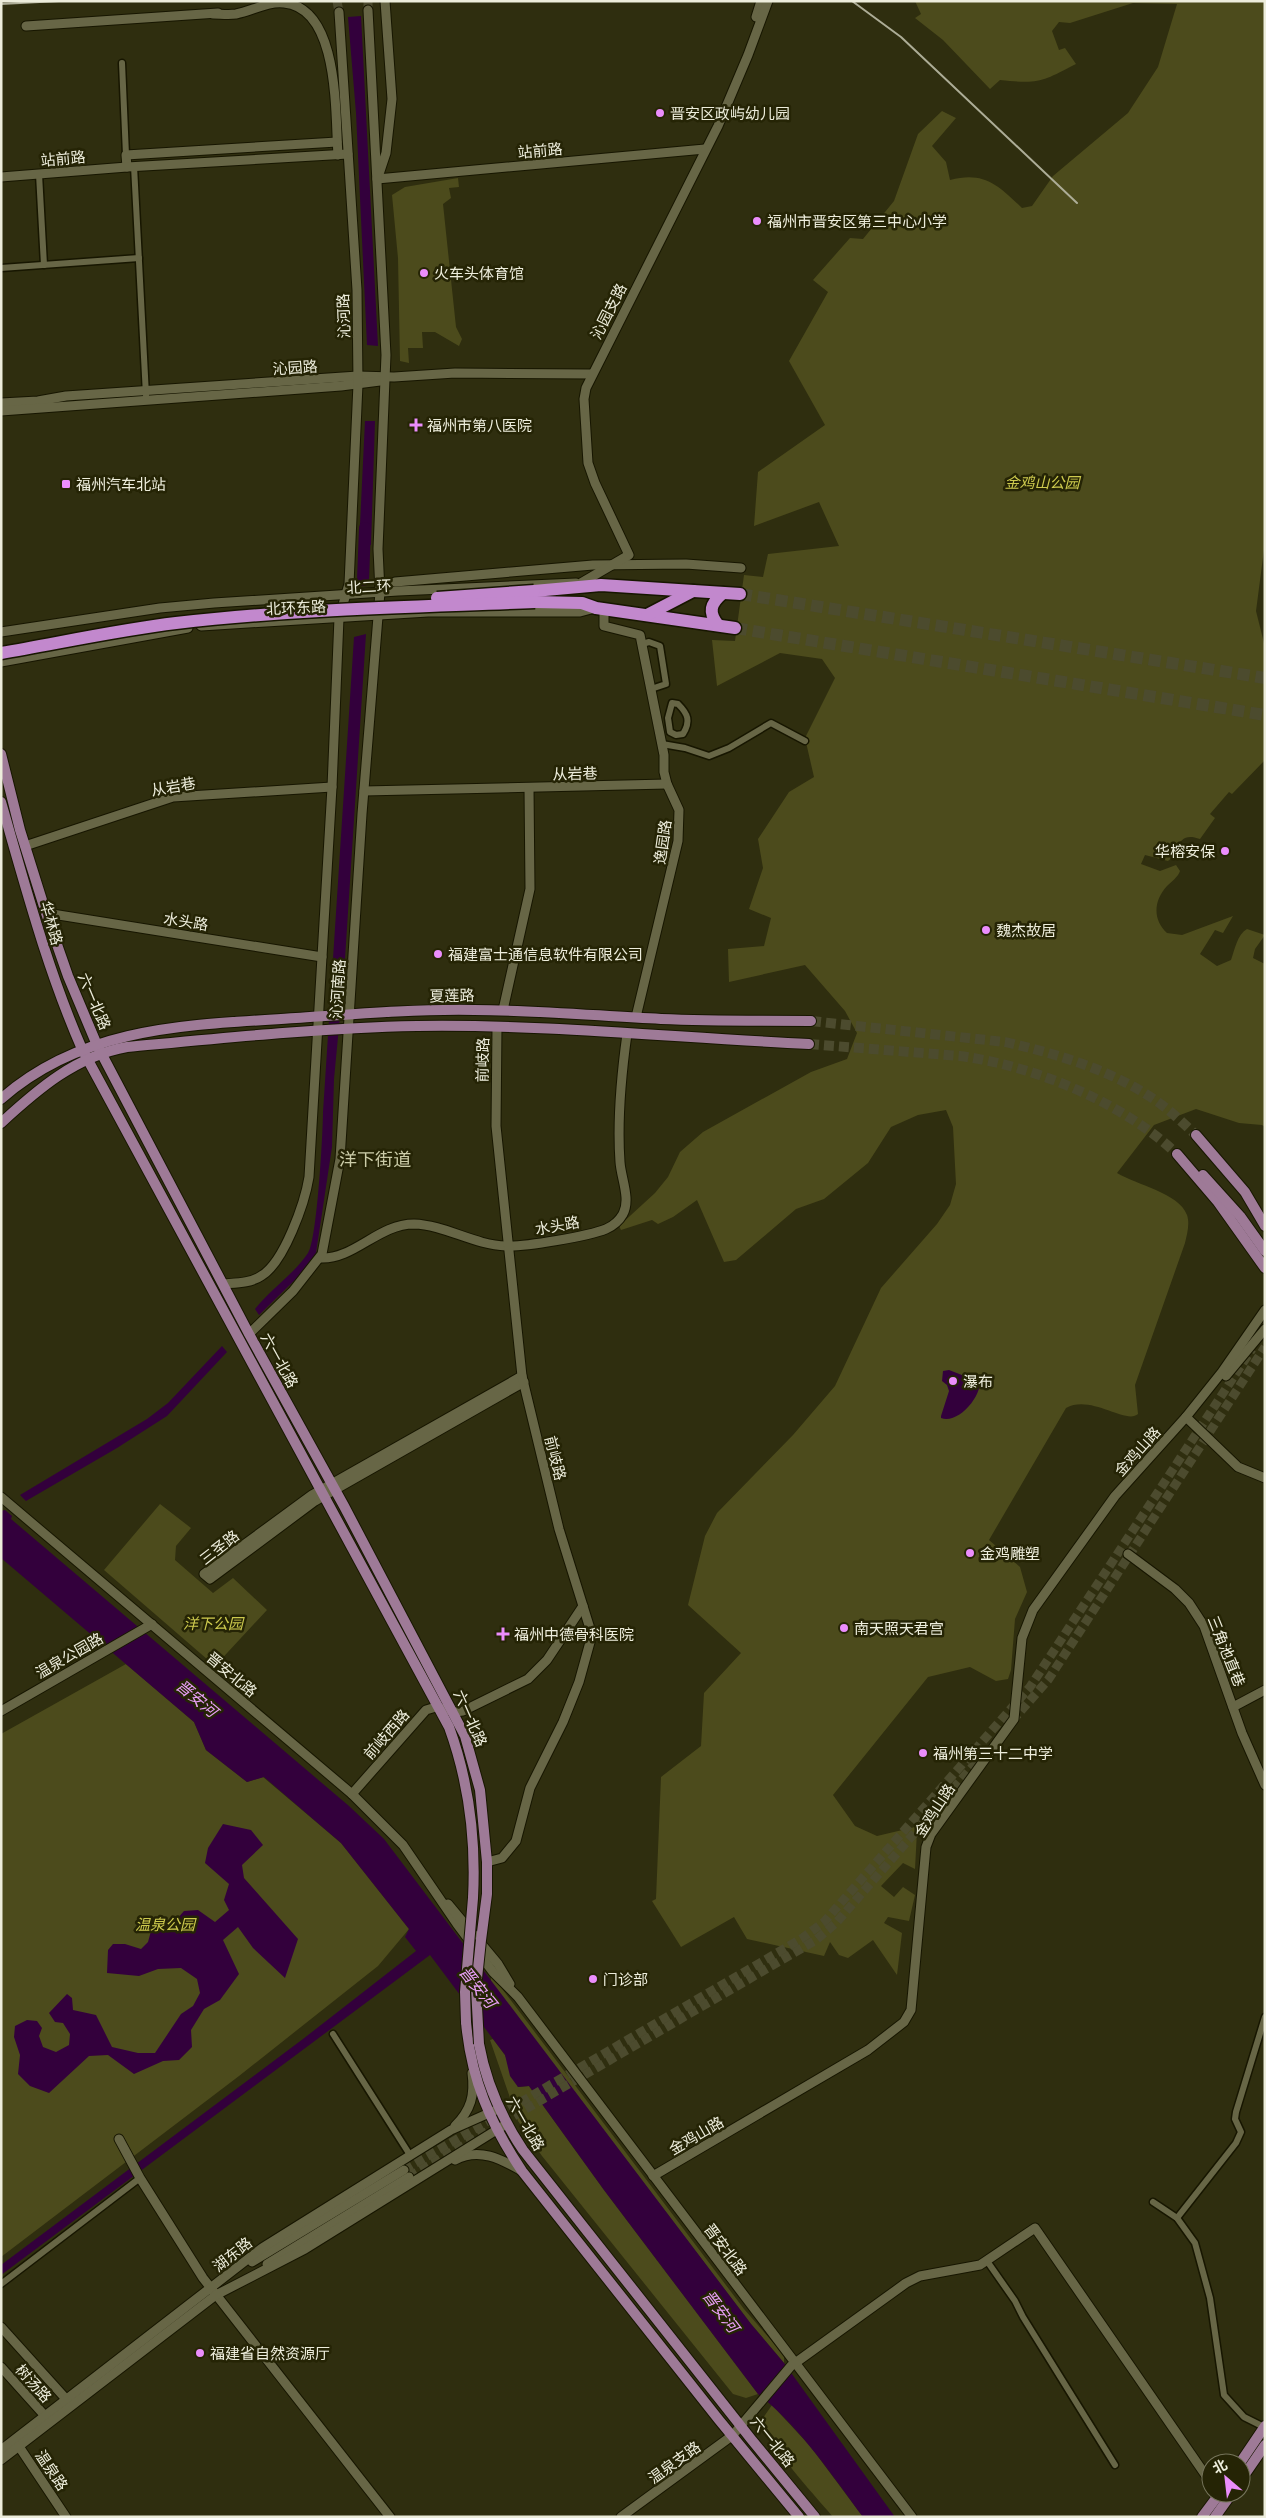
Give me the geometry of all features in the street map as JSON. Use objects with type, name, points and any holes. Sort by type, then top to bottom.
[{"type":"highway","name":"北二环","points":[[1,653],[174,623],[260,615],[535,597],[601,585],[740,594]]},
{"type":"highway","points":[[650,588],[691,622]]},
{"type":"highway","points":[[647,615],[693,591]]},
{"type":"highway","points":[[718,625],[710,611],[711,605],[723,593]]},
{"type":"highway","name":"北二环","points":[[1,645],[197,613],[535,597],[582,603],[600,609],[735,628]]},
{"type":"main road","name":"华林路","points":[[1,754],[25,846],[46,913]]},
{"type":"main road","name":"华林路","points":[[1,802],[44,952],[82,1049]]},
{"type":"main road","name":"六一北路","points":[[46,913],[73,990],[99,1049],[249,1334],[455,1712],[468,1742],[476,1770],[482,1803],[487,1862],[487,1894],[476,1988],[474,2046]]},
{"type":"main road","name":"夏莲路","points":[[99,1049],[167,1027],[415,1011],[502,1010],[636,1017],[811,1021]]},
{"type":"main road","name":"夏莲路","points":[[99,1049],[348,1028],[496,1027],[809,1044]]},
{"type":"main road","points":[[1,1098],[35,1074],[82,1049],[99,1049]]},
{"type":"main road","name":"六一北路","points":[[82,1049],[440,1707],[455,1743],[467,1797],[473,1850],[473,1898],[465,1992],[466,2022],[488,2082],[494,2111],[495,2130],[522,2171],[799,2517]]},
{"type":"main road","points":[[1,1122],[46,1083],[88,1059],[99,1049]]},
{"type":"main road","points":[[1196,1135],[1230,1172],[1261,1215],[1265,1226]]},
{"type":"main road","points":[[1265,1251],[1240,1216],[1203,1174],[1177,1154],[1218,1202],[1265,1268]]},
{"type":"main road","name":"六一北路","points":[[494,2111],[506,2124],[540,2174],[816,2517]]},
{"type":"main road","points":[[1246,2453],[1264,2426]]},
{"type":"main road","points":[[1251,2465],[1265,2445]]},
{"type":"main road","points":[[1202,2517],[1212,2503]]},
{"type":"main road","points":[[1215,2517],[1225,2503]]},
{"type":"street","points":[[213,14],[268,1]]},
{"type":"street","name":"沁园支路","points":[[733,89],[761,1]]},
{"type":"street","name":"沁园支路","points":[[612,565],[629,555],[595,484],[588,464],[584,400],[592,374],[705,150],[733,89],[768,1]]},
{"type":"street","points":[[26,26],[236,14],[284,2],[299,8],[308,15],[323,36],[330,54],[338,155]]},
{"type":"street","points":[[377,179],[386,152],[392,99],[386,2]]},
{"type":"street","points":[[368,10],[386,344],[378,549],[380,592],[377,616]]},
{"type":"street","name":"沁河路","points":[[339,12],[357,290],[358,380],[355,488],[349,584],[339,618]]},
{"type":"street","points":[[1,411],[146,395],[139,258],[131,167],[126,155],[122,63]]},
{"type":"street","points":[[126,155],[337,142]]},
{"type":"street","name":"站前路","points":[[377,179],[705,150]]},
{"type":"street","name":"站前路","points":[[1,177],[348,154]]},
{"type":"street","points":[[38,174],[44,265]]},
{"type":"street","points":[[1,268],[139,258]]},
{"type":"street","name":"沁园路","points":[[1,403],[146,395],[455,372],[592,374]]},
{"type":"street","points":[[395,582],[612,565],[686,564],[741,568]]},
{"type":"street","points":[[581,583],[612,565]]},
{"type":"street","points":[[561,569],[561,582]]},
{"type":"street","points":[[465,576],[465,587]]},
{"type":"street","points":[[1,632],[160,608],[465,587],[561,582],[601,585]]},
{"type":"street","points":[[600,609],[604,626],[640,635],[642,644],[649,642],[660,646],[666,684],[651,688]]},
{"type":"street","name":"北环东路","points":[[1,662],[182,628],[428,612],[580,612],[600,609]]},
{"type":"street","name":"沁河南路","points":[[249,1334],[294,1291],[320,1258],[340,1166],[377,616]]},
{"type":"street","name":"沁河南路","points":[[224,1284],[256,1279],[270,1270],[297,1219],[309,1178],[332,787],[339,618]]},
{"type":"street","name":"逸园路","points":[[636,1017],[678,841],[680,810],[667,784],[662,744],[642,644]]},
{"type":"street","points":[[672,703],[678,704],[689,721],[683,734],[676,735],[670,732],[668,718],[672,703]]},
{"type":"street","points":[[662,744],[685,748],[709,756],[729,748],[771,723],[805,741]]},
{"type":"street","name":"从岩巷","points":[[364,790],[667,784]]},
{"type":"street","name":"从岩巷","points":[[25,846],[173,797],[332,787]]},
{"type":"street","points":[[502,1010],[530,889],[529,788]]},
{"type":"street","name":"水头路","points":[[46,913],[322,957]]},
{"type":"street","name":"前岐路","points":[[487,1862],[502,1858],[516,1841],[530,1788],[563,1722],[580,1682],[592,1640],[559,1528],[523,1379],[507,1246],[496,1113],[496,1027]]},
{"type":"street","name":"水头路","points":[[320,1258],[336,1258],[381,1232],[401,1225],[426,1226],[492,1244],[507,1246],[600,1231],[614,1224],[622,1216],[626,1204],[619,1153],[619,1109],[627,1034]]},
{"type":"street","points":[[1186,1417],[1222,1372],[1265,1310]]},
{"type":"street","points":[[1186,1417],[1202,1406],[1265,1329]]},
{"type":"street","points":[[1250,1346],[1265,1336]]},
{"type":"street","name":"三圣路","points":[[322,1493],[210,1579],[204,1574],[322,1493],[523,1379]]},
{"type":"street","points":[[1186,1417],[1238,1466],[1265,1478]]},
{"type":"street","name":"金鸡山路","points":[[653,2176],[868,2050],[907,2018],[911,2010],[926,1847],[931,1834],[1014,1719],[1022,1638],[1027,1621],[1121,1489],[1186,1417]]},
{"type":"street","name":"晋安北路","points":[[1,1497],[352,1794],[397,1838],[487,1964],[518,1997],[793,2364],[912,2517]]},
{"type":"street","name":"三角池直巷","points":[[1128,1554],[1168,1582],[1195,1611],[1209,1634],[1250,1754],[1265,1785]]},
{"type":"street","points":[[440,1707],[455,1712],[474,1707],[535,1673],[547,1660],[583,1606]]},
{"type":"street","name":"温泉公园路","points":[[1,1711],[152,1624]]},
{"type":"street","points":[[1233,1707],[1265,1690]]},
{"type":"street","name":"前岐西路","points":[[352,1794],[421,1714],[433,1707],[440,1707]]},
{"type":"street","points":[[1177,2218],[1236,2143],[1241,2132],[1235,2119],[1236,2112],[1265,2017]]},
{"type":"street","points":[[333,2034],[410,2155]]},
{"type":"street","points":[[451,2130],[465,2115],[472,2099],[474,2046]]},
{"type":"street","name":"湖东路","points":[[1,2450],[17,2443],[213,2291],[226,2277],[262,2248],[451,2130],[494,2111]]},
{"type":"street","name":"湖东路","points":[[1,2460],[66,2399],[213,2291],[232,2285],[306,2250],[506,2124]]},
{"type":"street","points":[[119,2139],[140,2178],[213,2291],[390,2517]]},
{"type":"street","points":[[428,2174],[462,2156],[473,2154],[495,2157],[522,2171]]},
{"type":"street","points":[[226,2277],[406,2173],[232,2285]]},
{"type":"street","points":[[1,2284],[140,2178]]},
{"type":"street","points":[[1153,2202],[1177,2218],[1189,2232],[1201,2259],[1210,2298],[1224,2395],[1244,2417],[1264,2426]]},
{"type":"street","name":"温泉支路","points":[[621,2517],[732,2435],[793,2364],[909,2281],[926,2275],[966,2268],[987,2261],[1035,2228],[1201,2469]]},
{"type":"street","points":[[987,2261],[1016,2301],[1023,2317],[1115,2465]]},
{"type":"street","points":[[1,2327],[66,2399]]},
{"type":"street","name":"树汤路","points":[[1,2367],[46,2417]]},
{"type":"street","name":"温泉路","points":[[17,2443],[66,2517]]},
{"type":"green space","name":"金鸡山公园","points":[[915,1],[1265,1],[1265,542],[1256,611],[1265,647],[1265,760],[1232,794],[1229,792],[1210,814],[1215,818],[1200,839],[1187,837],[1182,840],[1168,861],[1145,855],[1141,864],[1160,871],[1176,865],[1180,871],[1163,891],[1157,903],[1156,910],[1159,922],[1167,933],[1182,935],[1233,916],[1223,933],[1215,930],[1200,954],[1217,966],[1231,960],[1239,939],[1247,929],[1265,935],[1255,949],[1253,958],[1265,964],[1265,1127],[1262,1125],[1239,1123],[1196,1109],[1154,1125],[1117,1173],[1167,1195],[1176,1201],[1183,1207],[1188,1222],[1185,1243],[1135,1385],[1138,1414],[1125,1416],[1086,1405],[1066,1408],[989,1540],[1020,1567],[1027,1592],[1015,1619],[1011,1670],[1008,1679],[996,1681],[970,1667],[928,1677],[833,1795],[855,1826],[877,1836],[915,1827],[917,1831],[915,1869],[903,1863],[881,1886],[894,1897],[903,1887],[915,1895],[909,1921],[888,1917],[884,1923],[902,1933],[897,1975],[873,1940],[848,1958],[839,1955],[830,1942],[824,1956],[747,1939],[734,1917],[681,1947],[652,1901],[656,1899],[661,1777],[701,1746],[704,1693],[741,1653],[688,1605],[705,1536],[717,1513],[793,1435],[835,1386],[881,1288],[937,1224],[950,1205],[956,1184],[953,1127],[946,1110],[918,1115],[891,1127],[868,1163],[824,1199],[796,1209],[736,1260],[724,1262],[697,1200],[673,1217],[658,1224],[652,1220],[621,1230],[619,1226],[655,1193],[668,1177],[680,1152],[703,1132],[811,1072],[847,1059],[857,1033],[845,1011],[805,965],[729,982],[728,949],[764,946],[771,918],[749,909],[763,868],[758,839],[789,792],[814,777],[805,738],[835,678],[822,659],[780,653],[717,686],[712,640],[735,641],[744,575],[763,577],[768,554],[839,546],[819,502],[754,526],[758,472],[825,425],[789,361],[828,292],[813,280],[850,238],[863,239],[894,201],[918,134],[942,111],[956,118],[932,146],[946,162],[950,180],[972,177],[981,179],[998,187],[1022,208],[1032,206],[1053,176],[1128,113],[1158,67],[1177,4],[1133,3],[1070,23],[1059,22],[1052,31],[1059,50],[1065,48],[1076,64],[1055,75],[1040,80],[1024,82],[1000,80],[990,89],[943,40],[915,18],[921,14]]},
{"type":"green space","name":"火车头体育馆","points":[[458,178],[459,187],[449,188],[451,198],[443,204],[456,327],[462,339],[459,346],[435,332],[422,332],[423,348],[408,348],[409,363],[400,361],[398,258],[392,195],[405,187]]},
{"type":"green space","name":"洋下公园","points":[[160,1504],[191,1528],[176,1546],[175,1560],[213,1593],[233,1578],[267,1610],[215,1666],[104,1570]]},
{"type":"green space","name":"温泉公园","points":[[126,1664],[194,1722],[206,1750],[247,1782],[263,1777],[341,1843],[409,1929],[378,1966],[239,2076],[1,2257],[1,1734]]},
{"type":"green space","points":[[491,1974],[744,2309],[784,2355],[784,2363],[751,2324],[491,1982]]},
{"type":"green space","points":[[493,2039],[505,2055],[518,2087],[529,2086],[604,2190],[758,2394],[746,2398],[733,2394],[542,2156],[518,2121],[490,2040]]},
{"type":"green space","points":[[772,2405],[810,2446],[863,2517],[833,2517],[793,2470],[775,2445],[763,2418]]},
{"type":"water","points":[[361,16],[378,346],[367,345],[356,113],[348,17]]},
{"type":"water","points":[[365,421],[375,421],[371,545],[359,545]]},
{"type":"water","points":[[366,634],[344,974],[334,1079],[332,1147],[316,1253],[305,1270],[259,1315],[255,1309],[296,1268],[308,1253],[314,1229],[321,1162],[354,637]]},
{"type":"water","points":[[222,1346],[227,1352],[167,1416],[117,1448],[26,1501],[20,1495],[147,1419],[168,1403]]},
{"type":"water","points":[[949,1370],[967,1377],[972,1375],[979,1377],[980,1384],[969,1406],[955,1417],[948,1419],[941,1418],[941,1416],[949,1391],[947,1385],[942,1381],[943,1371]]},
{"type":"water","name":"晋安河","points":[[5,1510],[12,1516],[11,1519],[349,1806],[384,1839],[751,2324],[784,2363],[895,2517],[863,2517],[801,2436],[788,2421],[758,2394],[604,2190],[529,2086],[518,2087],[510,2076],[505,2055],[430,1955],[1,2275],[1,2265],[303,2039],[416,1951],[405,1937],[409,1929],[341,1843],[264,1777],[247,1782],[206,1750],[194,1722],[1,1558],[1,1511]]},
{"type":"water","points":[[223,1824],[251,1830],[263,1845],[242,1865],[244,1878],[298,1939],[285,1978],[253,1948],[238,1927],[223,1940],[239,1974],[220,2000],[204,2009],[191,2030],[192,2047],[179,2060],[163,2061],[134,2074],[108,2055],[89,2056],[49,2093],[30,2086],[18,2074],[20,2055],[14,2037],[15,2026],[27,2020],[37,2021],[42,2028],[39,2036],[43,2047],[56,2052],[69,2045],[70,2034],[63,2023],[55,2022],[49,2013],[67,1994],[72,1998],[73,2010],[96,2015],[112,2047],[138,2053],[155,2053],[181,2014],[193,2006],[200,1993],[197,1979],[181,1968],[158,1969],[139,1976],[107,1973],[108,1950],[113,1944],[125,1944],[141,1949],[148,1942],[151,1931],[176,1920],[184,1911],[198,1910],[215,1922],[229,1910],[224,1900],[229,1884],[205,1863],[208,1848]]},
{"type":"waterway","points":[[363,580],[365,528]]},
{"type":"tunnel","points":[[337,1],[339,12]]},
{"type":"tunnel","points":[[368,1],[368,10]]},
{"type":"tunnel","points":[[740,594],[1265,678]]},
{"type":"tunnel","points":[[735,628],[1265,715]]},
{"type":"tunnel","points":[[811,1021],[1005,1042],[1046,1052],[1107,1074],[1145,1093],[1162,1105],[1196,1135]]},
{"type":"tunnel","points":[[809,1044],[960,1056],[1018,1068],[1076,1089],[1104,1103],[1155,1135],[1177,1154]]},
{"type":"tunnel","points":[[1012,1721],[1048,1680],[1265,1347]]},
{"type":"tunnel","points":[[404,2170],[801,1939],[824,1922],[1030,1687],[1252,1349]]},
{"type":"tunnel","points":[[409,2177],[816,1940],[836,1923],[987,1750]]},
{"type":"railway","points":[[1,4],[59,1]]},
{"type":"railway","points":[[852,1],[901,37],[1077,203]]},
{"type":"place","name":"晋安区政屿幼儿园","points":[[660,113]]},
{"type":"place","name":"福州市晋安区第三中心小学","points":[[757,221]]},
{"type":"place","name":"火车头体育馆","points":[[424,273]]},
{"type":"place","name":"福州市第八医院","points":[[416,425]]},
{"type":"place","name":"福州汽车北站","points":[[66,484]]},
{"type":"place","name":"华榕安保","points":[[1225,851]]},
{"type":"place","name":"魏杰故居","points":[[986,930]]},
{"type":"place","name":"福建富士通信息软件有限公司","points":[[438,954]]},
{"type":"place","name":"瀑布","points":[[953,1381]]},
{"type":"place","name":"金鸡雕塑","points":[[970,1553]]},
{"type":"place","name":"南天照天君宫","points":[[844,1628]]},
{"type":"place","name":"福州中德骨科医院","points":[[503,1634]]},
{"type":"place","name":"福州第三十二中学","points":[[923,1753]]},
{"type":"place","name":"门诊部","points":[[593,1979]]},
{"type":"place","name":"福建省自然资源厅","points":[[200,2353]]},
{"type":"district","name":"洋下街道","points":[[375,1159]]}]
